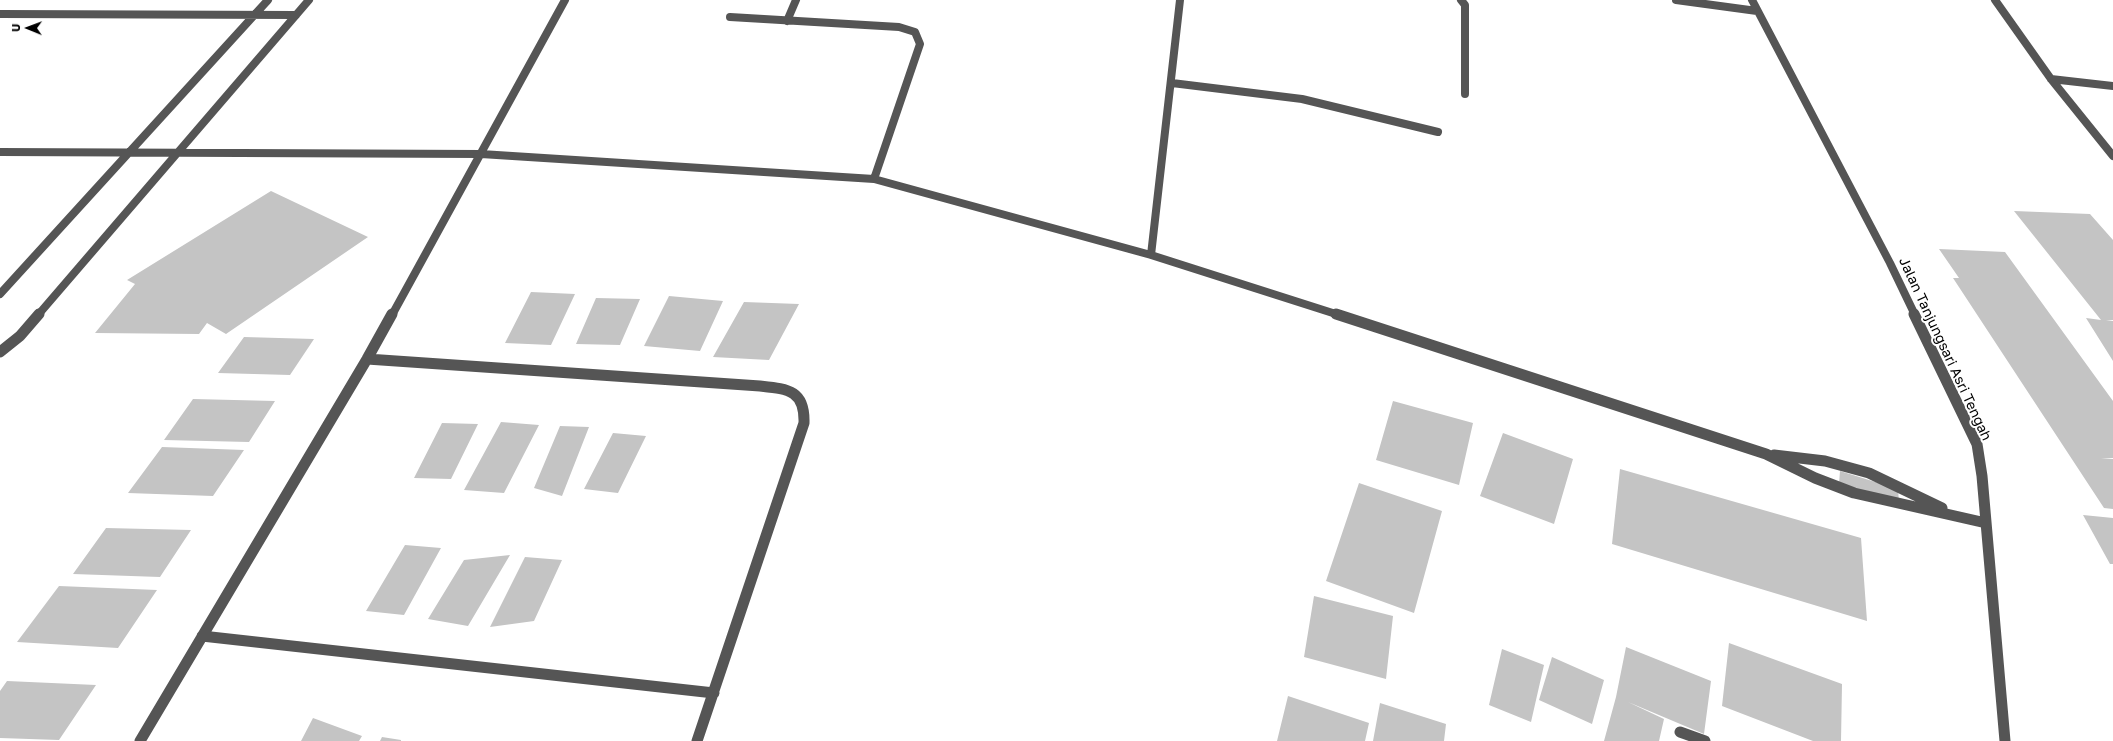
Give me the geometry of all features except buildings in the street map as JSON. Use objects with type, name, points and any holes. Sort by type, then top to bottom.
[{"type":"street","points":[[0,294],[268,0]]},
{"type":"street","points":[[0,352],[20,336],[175,153],[309,0]]},
{"type":"street","points":[[140,741],[367,360],[565,0]]},
{"type":"street","points":[[787,21],[796,0]]},
{"type":"street","points":[[1152,255],[1180,0]]},
{"type":"street","points":[[1461,0],[1465,5],[1465,94]]},
{"type":"street","points":[[1676,0],[1757,11]]},
{"type":"street","name":"Jalan Tanjungsari Asri Tengah","points":[[1752,0],[1890,263],[1977,444],[1982,476],[2005,741]]},
{"type":"street","points":[[1995,0],[2051,79],[2113,156]]},
{"type":"street","points":[[0,14],[296,15]]},
{"type":"street","points":[[730,17],[899,27],[915,32],[920,44],[874,179]]},
{"type":"street","points":[[2051,79],[2113,86]]},
{"type":"street","points":[[1172,83],[1302,99],[1438,132]]},
{"type":"street","points":[[0,152],[481,154],[874,179],[1152,255],[1379,327],[1766,454],[1825,483],[1867,497],[1956,515],[1986,523]]},
{"type":"street","points":[[367,360],[760,386],[780,389],[796,395],[804,407],[804,423],[698,741]]},
{"type":"street","points":[[1766,454],[1825,460],[1868,473],[1956,515]]},
{"type":"street","points":[[202,636],[714,693]]},
{"type":"street","points":[[1680,732],[1705,741]]}]
